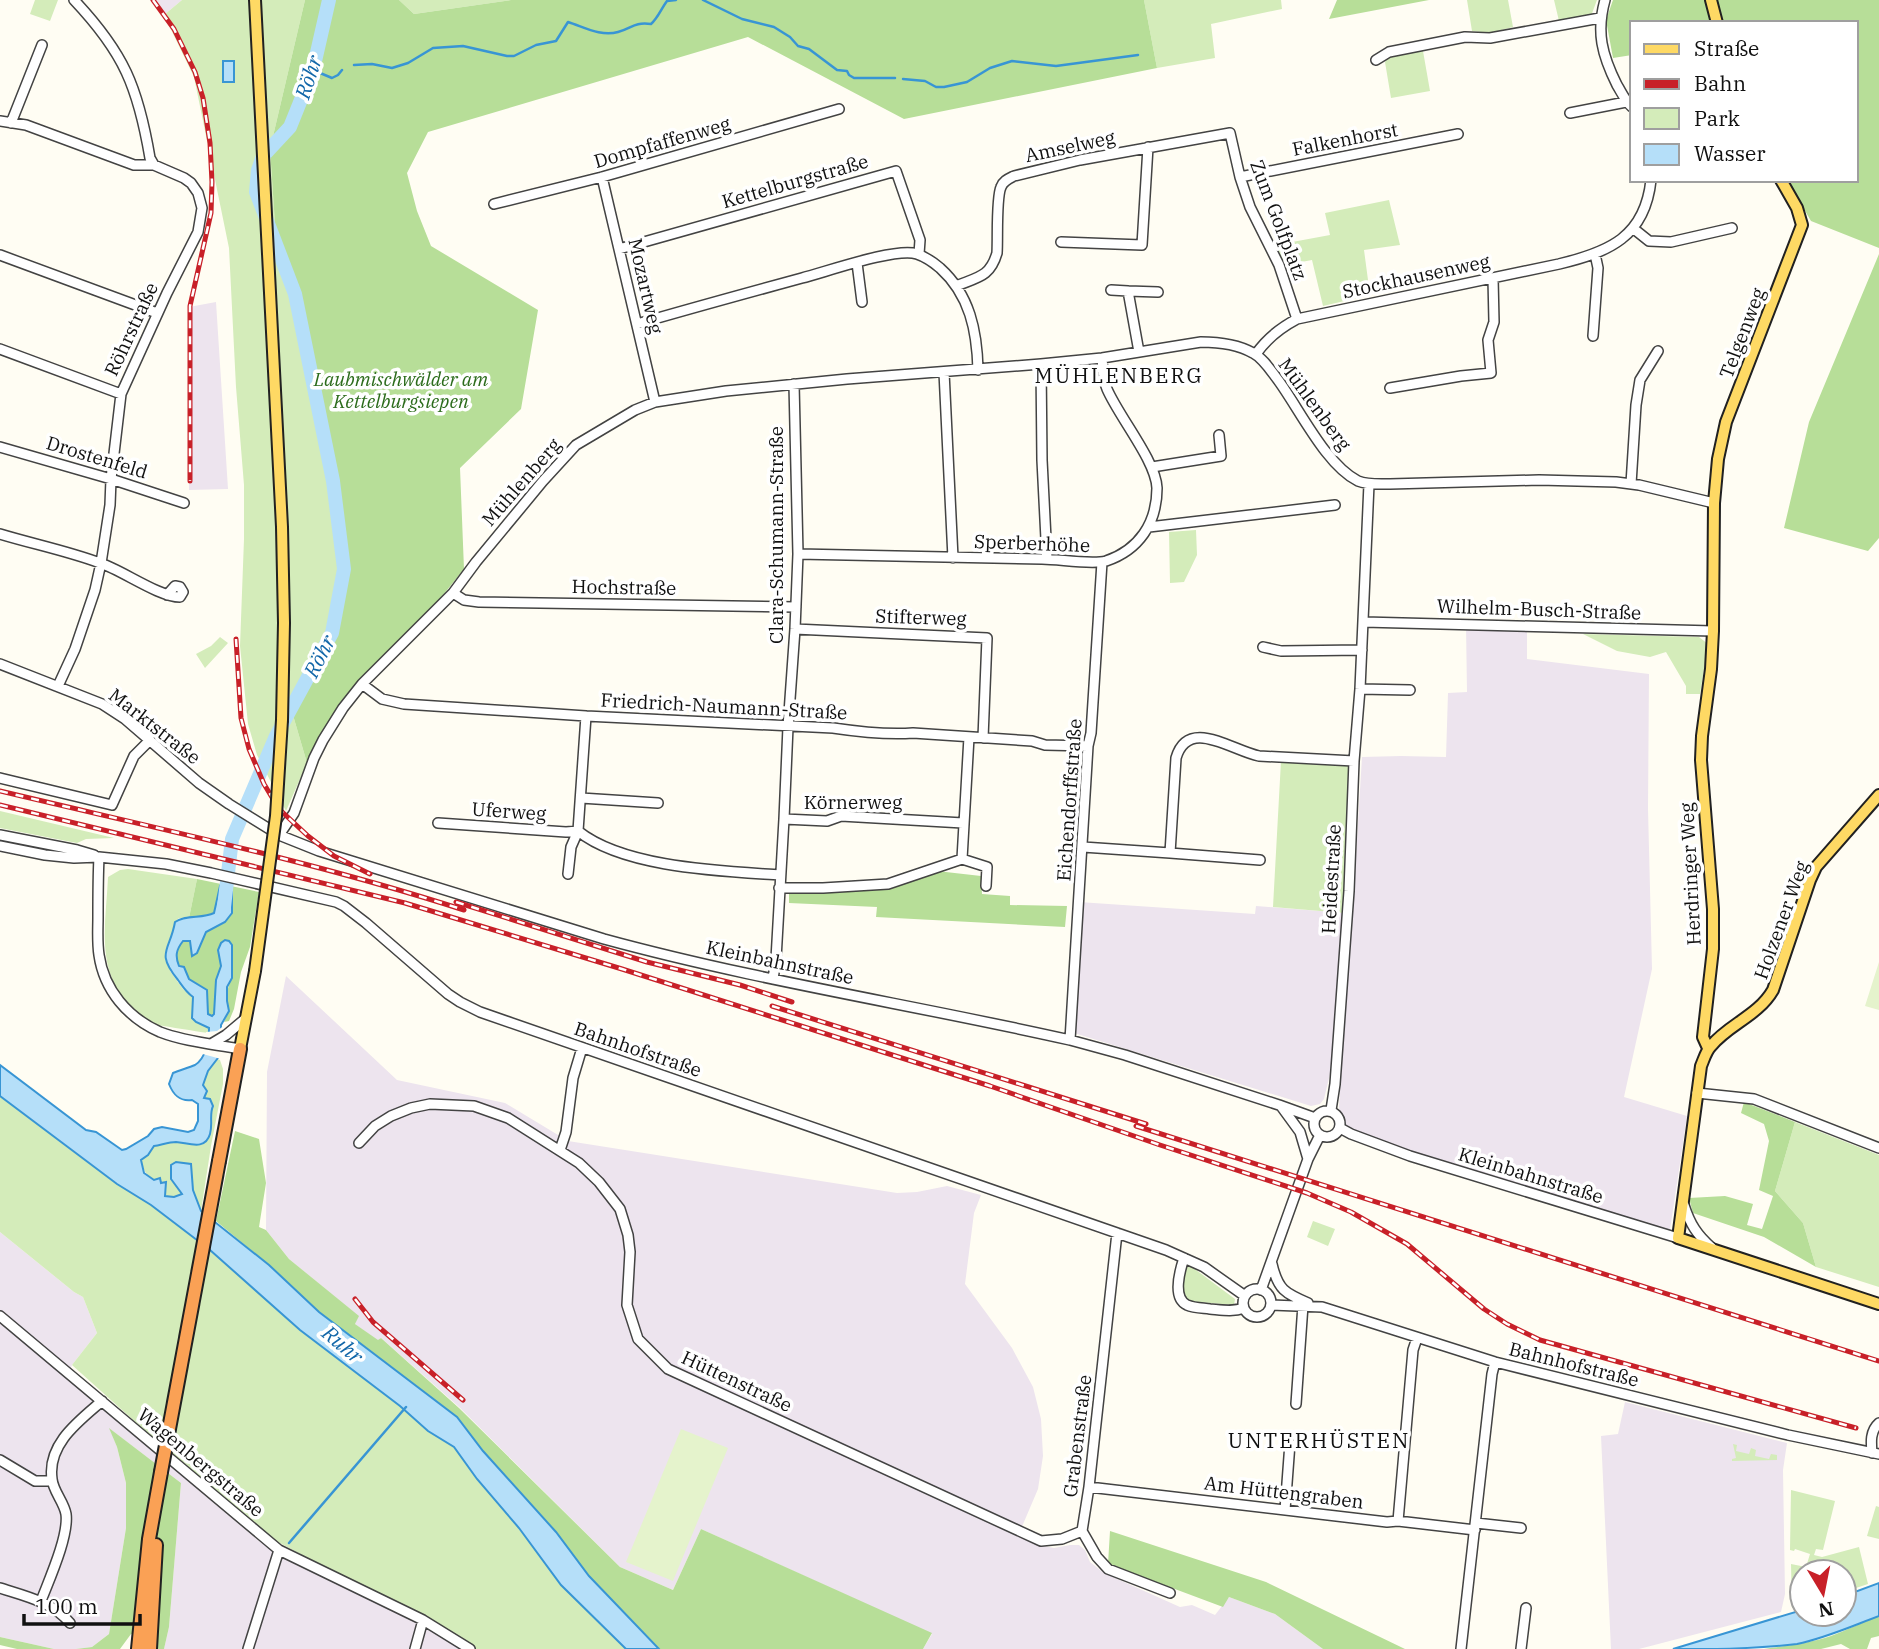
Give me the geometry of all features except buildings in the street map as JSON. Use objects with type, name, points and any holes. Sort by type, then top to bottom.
[{"type":"highway","points":[[129,1649],[138,1642],[149,1539],[240,1049]]},
{"type":"highway","points":[[150,1649],[161,1479]]},
{"type":"main road","points":[[240,1049],[260,942],[276,816],[283,693],[284,623],[277,413],[255,0]]},
{"type":"main road","points":[[1711,0],[1716,21]]},
{"type":"main road","name":"Telgenweg","points":[[1714,503],[1718,458],[1726,422],[1802,225],[1797,208],[1782,182]]},
{"type":"main road","name":"Herdringer Weg","points":[[1678,1238],[1701,1066],[1708,1048],[1703,1037],[1713,949],[1713,909],[1701,760],[1713,631],[1714,503]]},
{"type":"main road","name":"Holzener Weg","points":[[1708,1048],[1768,1000],[1816,867],[1879,795]]},
{"type":"main road","name":"Kleinbahnstraße","points":[[1678,1238],[1879,1304]]},
{"type":"street","points":[[74,0],[124,64],[139,101],[150,158],[154,164]]},
{"type":"street","points":[[1570,113],[1629,104],[1611,73],[1603,52],[1600,18],[1605,0]]},
{"type":"street","points":[[1376,60],[1389,52],[1465,37],[1490,38],[1600,18]]},
{"type":"street","points":[[11,123],[41,45]]},
{"type":"street","name":"Dompfaffenweg","points":[[494,204],[743,138],[839,108]]},
{"type":"street","points":[[0,121],[26,125],[134,165],[154,164]]},
{"type":"street","name":"Amselweg","points":[[956,286],[991,269],[997,253],[999,193],[1008,179],[1080,160],[1230,133]]},
{"type":"street","name":"Zum Golfplatz","points":[[1230,133],[1250,206],[1279,265],[1297,319]]},
{"type":"street","name":"Falkenhorst","points":[[1240,177],[1458,134]]},
{"type":"street","points":[[1062,242],[1143,245],[1148,147]]},
{"type":"street","name":"Röhrstraße","points":[[58,686],[75,649],[101,563],[110,505],[121,394],[157,313],[198,232],[201,212],[196,190],[187,179],[154,164]]},
{"type":"street","name":"Kettelburgstraße","points":[[619,249],[896,171],[920,240],[919,254]]},
{"type":"street","name":"Mozartweg","points":[[602,177],[655,402]]},
{"type":"street","points":[[1651,182],[1643,213],[1634,229],[1649,241],[1671,242],[1732,228]]},
{"type":"street","name":"Stockhausenweg","points":[[1256,354],[1282,327],[1297,319],[1568,262],[1595,254],[1621,240],[1634,229]]},
{"type":"street","points":[[636,324],[901,252],[919,254],[936,265],[964,298],[974,326],[978,370]]},
{"type":"street","points":[[1593,336],[1598,268],[1595,254]]},
{"type":"street","points":[[0,255],[157,313]]},
{"type":"street","points":[[857,263],[862,302]]},
{"type":"street","points":[[1390,388],[1491,373],[1489,340],[1494,322],[1493,278]]},
{"type":"street","points":[[1111,290],[1158,292]]},
{"type":"street","points":[[1128,291],[1139,352]]},
{"type":"street","name":"Mühlenberg","points":[[279,835],[294,813],[323,740],[362,684],[453,593],[476,562],[576,445],[614,421],[655,402],[714,392],[794,384],[1102,358],[1215,342],[1256,354],[1270,369],[1340,468],[1360,482],[1369,484]]},
{"type":"street","points":[[0,349],[121,394]]},
{"type":"street","points":[[1631,484],[1640,380],[1658,351]]},
{"type":"street","points":[[1102,358],[1106,387],[1152,467],[1157,486],[1155,508],[1149,527],[1335,505]]},
{"type":"street","points":[[1041,364],[1047,559]]},
{"type":"street","points":[[944,372],[953,558]]},
{"type":"street","name":"Clara-Schumann-Straße","points":[[773,979],[785,819],[798,554],[794,384]]},
{"type":"street","points":[[1152,467],[1222,456],[1219,435]]},
{"type":"street","name":"Drostenfeld","points":[[0,447],[111,478],[184,503]]},
{"type":"street","points":[[1369,484],[1539,480],[1616,482],[1714,503]]},
{"type":"street","name":"Heidestraße","points":[[1331,1111],[1349,891],[1369,484]]},
{"type":"street","name":"Sperberhöhe","points":[[798,554],[1102,562],[1126,551],[1149,527]]},
{"type":"street","points":[[0,534],[101,563],[167,595]]},
{"type":"street","name":"Eichendorffstraße","points":[[1070,1040],[1102,562]]},
{"type":"street","name":"Hochstraße","points":[[453,593],[464,600],[479,601],[796,607]]},
{"type":"street","name":"Wilhelm-Busch-Straße","points":[[1364,622],[1713,631]]},
{"type":"street","name":"Stifterweg","points":[[795,629],[987,638],[983,738]]},
{"type":"street","points":[[1263,647],[1281,652],[1362,649]]},
{"type":"street","name":"Marktstraße","points":[[0,664],[113,710],[199,783],[279,835]]},
{"type":"street","name":"Friedrich-Naumann-Straße","points":[[362,684],[382,699],[404,704],[833,728],[858,732],[914,733],[1032,741],[1045,746],[1088,746]]},
{"type":"street","points":[[1360,689],[1410,690]]},
{"type":"street","points":[[568,874],[571,847],[578,831],[586,716]]},
{"type":"street","points":[[962,859],[969,737]]},
{"type":"street","points":[[1170,853],[1176,758],[1181,746],[1191,738],[1204,737],[1259,756],[1354,761]]},
{"type":"street","points":[[0,778],[112,805],[134,756],[149,741]]},
{"type":"street","points":[[581,798],[658,803]]},
{"type":"street","name":"Körnerweg","points":[[785,819],[827,821],[841,816],[963,823]]},
{"type":"street","name":"Uferweg","points":[[438,823],[578,831]]},
{"type":"street","points":[[578,831],[589,840],[611,849],[660,863],[780,875]]},
{"type":"street","name":"Bahnhofstraße","points":[[0,835],[99,857]]},
{"type":"street","name":"Kleinbahnstraße","points":[[279,835],[319,851],[604,939],[773,979],[1070,1040],[1125,1055],[1315,1118]]},
{"type":"street","name":"Bahnhofstraße","points":[[0,846],[45,855],[166,864],[344,906],[460,1002],[492,1016],[1185,1258],[1204,1267],[1245,1296]]},
{"type":"street","points":[[1083,847],[1259,860]]},
{"type":"street","points":[[99,857],[98,947],[104,975],[116,998],[142,1023],[161,1032],[186,1040],[240,1049]]},
{"type":"street","points":[[779,888],[888,884],[962,859],[987,867],[986,886]]},
{"type":"street","points":[[211,1044],[245,1019]]},
{"type":"street","points":[[560,1150],[566,1132],[573,1078],[582,1048]]},
{"type":"street","points":[[1697,1093],[1754,1099],[1879,1148]]},
{"type":"street","name":"Hüttenstraße","points":[[359,1143],[375,1126],[401,1112],[430,1104],[474,1106],[508,1118],[579,1163],[599,1182],[620,1209],[630,1252],[627,1305],[638,1339],[668,1369],[1041,1541],[1062,1539],[1082,1531]]},
{"type":"street","points":[[1279,1105],[1300,1132],[1308,1159]]},
{"type":"street","points":[[1331,1111],[1339,1116],[1340,1128],[1330,1137],[1320,1135],[1314,1125],[1315,1118],[1320,1113],[1331,1111]]},
{"type":"street","name":"Kleinbahnstraße","points":[[1340,1128],[1400,1153],[1678,1238]]},
{"type":"street","points":[[1261,1290],[1308,1159],[1320,1135]]},
{"type":"street","points":[[1683,1202],[1693,1228],[1713,1249]]},
{"type":"street","name":"Grabenstraße","points":[[1082,1531],[1117,1233]]},
{"type":"street","name":"Bahnhofstraße","points":[[1185,1258],[1181,1269],[1179,1299],[1191,1307],[1229,1311],[1244,1308],[1249,1314],[1257,1316],[1266,1313],[1270,1305],[1308,1305],[1334,1310],[1495,1362],[1788,1435],[1877,1452]]},
{"type":"street","points":[[1272,1264],[1277,1282],[1284,1292],[1308,1305],[1296,1404]]},
{"type":"street","points":[[1244,1308],[1245,1296],[1250,1291],[1261,1290],[1267,1293],[1270,1305]]},
{"type":"street","name":"Wagenbergstraße","points":[[0,1316],[279,1550],[423,1620],[470,1649]]},
{"type":"street","points":[[1398,1521],[1413,1350],[1417,1338]]},
{"type":"street","points":[[1461,1649],[1495,1362]]},
{"type":"street","points":[[41,1601],[59,1551],[66,1514],[52,1481],[52,1463],[70,1428],[102,1401]]},
{"type":"street","points":[[1877,1452],[1871,1438],[1875,1426],[1879,1423]]},
{"type":"street","points":[[1285,1510],[1290,1443]]},
{"type":"street","points":[[0,1460],[35,1481],[52,1481]]},
{"type":"street","name":"Am Hüttengraben","points":[[1089,1487],[1387,1522],[1521,1528]]},
{"type":"street","points":[[1082,1531],[1097,1557],[1108,1569],[1170,1593]]},
{"type":"street","points":[[248,1649],[279,1550]]},
{"type":"street","points":[[0,1588],[41,1601],[62,1613],[70,1623]]},
{"type":"street","points":[[1521,1649],[1526,1608]]},
{"type":"street","points":[[415,1649],[423,1620]]},
{"type":"shaded area","points":[[152,0],[182,0],[164,15]]},
{"type":"shaded area","points":[[216,302],[228,489],[189,490],[189,307]]},
{"type":"shaded area","points":[[1466,625],[1527,629],[1527,659],[1649,674],[1648,809],[1652,969],[1624,1097],[1687,1116],[1670,1230],[1373,1139],[1346,1125],[1339,1108],[1362,757],[1446,757],[1448,693],[1467,692]]},
{"type":"shaded area","points":[[1079,902],[1255,914],[1256,906],[1344,913],[1334,1057],[1324,1099],[1320,1104],[1311,1106],[1074,1033]]},
{"type":"shaded area","points":[[286,976],[397,1080],[505,1103],[568,1141],[897,1193],[947,1186],[981,1195],[974,1213],[965,1284],[1012,1348],[1033,1387],[1041,1419],[1043,1456],[1038,1489],[1018,1536],[1054,1548],[1079,1545],[1085,1550],[1090,1562],[1104,1573],[1180,1607],[1192,1605],[1215,1615],[1229,1597],[1275,1614],[1323,1649],[923,1649],[932,1634],[701,1529],[673,1590],[620,1567],[459,1407],[381,1338],[378,1341],[355,1324],[358,1316],[289,1259],[266,1230],[267,1072]]},
{"type":"shaded area","points":[[0,1232],[83,1297],[97,1333],[72,1365],[67,1379],[259,1541],[293,1562],[439,1634],[462,1649],[164,1649],[169,1627],[181,1483],[110,1429],[126,1483],[126,1528],[109,1634],[92,1647],[76,1649],[54,1649],[0,1637]]},
{"type":"shaded area","points":[[1625,1402],[1787,1443],[1783,1470],[1785,1594],[1781,1612],[1639,1649],[1611,1649],[1601,1436],[1618,1434]]},
{"type":"green space","points":[[35,0],[58,0],[50,21],[30,14]]},
{"type":"green space","points":[[182,0],[305,0],[270,149],[276,239],[297,294],[335,480],[346,570],[334,635],[290,705],[307,763],[286,811],[257,755],[248,724],[240,646],[244,485],[229,248],[194,77],[164,15]]},
{"type":"green space","name":"Laubmischwälder am Kettelburgsiepen","points":[[305,0],[399,0],[414,14],[511,0],[1144,0],[1157,68],[904,119],[748,37],[428,132],[407,173],[417,211],[431,246],[538,310],[521,409],[460,468],[464,569],[439,600],[360,680],[323,730],[307,763],[290,705],[334,635],[346,570],[335,480],[297,294],[276,239],[270,149]]},
{"type":"green space","points":[[399,0],[511,0],[414,14]]},
{"type":"green space","points":[[1144,0],[1281,0],[1282,9],[1211,24],[1215,58],[1157,68]]},
{"type":"green space","points":[[1337,0],[1429,0],[1329,19]]},
{"type":"green space","points":[[1467,0],[1508,0],[1513,27],[1490,33],[1472,31]]},
{"type":"green space","points":[[1554,0],[1597,0],[1591,16],[1559,21]]},
{"type":"green space","points":[[1613,0],[1879,0],[1879,248],[1811,221],[1788,182],[1858,182],[1858,21],[1630,21],[1630,55],[1613,58],[1606,20]]},
{"type":"green space","points":[[1423,51],[1430,91],[1391,98],[1385,62],[1390,55]]},
{"type":"green space","points":[[1389,200],[1400,245],[1364,250],[1370,295],[1323,306],[1312,260],[1285,265],[1276,245],[1330,235],[1325,213]]},
{"type":"green space","points":[[1879,254],[1879,538],[1868,551],[1784,528],[1809,422]]},
{"type":"green space","points":[[1196,530],[1197,555],[1184,582],[1170,583],[1169,532]]},
{"type":"green space","points":[[1583,634],[1699,637],[1708,644],[1700,694],[1686,694],[1686,686],[1666,652],[1650,657],[1617,651]]},
{"type":"green space","points":[[220,637],[228,643],[205,668],[196,654],[211,646]]},
{"type":"green space","points":[[1281,761],[1351,765],[1344,913],[1273,907]]},
{"type":"green space","points":[[0,811],[114,838],[86,839],[77,843],[0,828]]},
{"type":"green space","points":[[128,869],[197,879],[189,918],[179,918],[175,922],[170,939],[170,971],[183,989],[193,997],[192,1018],[209,1028],[209,1033],[150,1023],[138,1015],[121,996],[113,980],[105,948],[108,877]]},
{"type":"green space","points":[[937,871],[981,876],[982,894],[1010,896],[1010,905],[1067,906],[1065,927],[876,917],[877,907],[789,903],[789,892],[890,889]]},
{"type":"green space","points":[[197,879],[259,892],[250,947],[229,1021],[224,1022],[229,1011],[227,994],[232,978],[221,966],[216,980],[214,1015],[208,1015],[207,990],[189,979],[184,967],[180,967],[177,960],[183,941],[190,941],[225,922],[220,886],[214,913],[189,918]]},
{"type":"green space","points":[[1879,962],[1879,1010],[1865,1006]]},
{"type":"green space","points":[[217,1059],[223,1069],[223,1084],[201,1211],[193,1190],[191,1164],[182,1195],[174,1197],[165,1196],[161,1183],[147,1175],[141,1160],[154,1146],[211,1132],[210,1113],[202,1085]]},
{"type":"green space","points":[[0,1096],[210,1250],[300,1330],[400,1406],[428,1431],[454,1447],[561,1585],[626,1649],[475,1649],[410,1608],[276,1541],[141,1427],[72,1365],[97,1333],[83,1297],[0,1232]]},
{"type":"green space","points":[[1744,1102],[1795,1122],[1775,1191],[1803,1223],[1816,1267],[1764,1237],[1693,1213],[1689,1198],[1725,1196],[1753,1204],[1747,1225],[1762,1229],[1773,1196],[1759,1190],[1769,1141],[1764,1124],[1741,1113]]},
{"type":"green space","points":[[1795,1122],[1879,1155],[1879,1287],[1816,1267],[1803,1223],[1775,1191]]},
{"type":"green space","points":[[235,1131],[259,1139],[266,1183],[259,1227],[266,1230],[289,1259],[359,1316],[355,1324],[378,1340],[381,1338],[459,1408],[620,1567],[673,1590],[701,1529],[932,1633],[923,1649],[659,1649],[589,1576],[556,1532],[483,1451],[457,1417],[319,1312],[269,1265],[216,1221]]},
{"type":"green space","points":[[1313,1221],[1335,1229],[1328,1246],[1307,1237]]},
{"type":"green space","points":[[1192,1267],[1235,1299],[1234,1305],[1187,1301],[1180,1294],[1182,1270]]},
{"type":"green space","points":[[109,1428],[181,1483],[169,1627],[164,1649],[155,1649],[155,1635],[131,1634],[120,1649],[76,1649],[92,1647],[109,1634],[126,1528],[126,1483]]},
{"type":"green space","points":[[681,1429],[728,1448],[673,1581],[626,1562]]},
{"type":"green space","points":[[1733,1444],[1737,1445],[1736,1451],[1749,1454],[1751,1448],[1756,1450],[1755,1456],[1769,1459],[1771,1454],[1777,1455],[1777,1460],[1732,1461],[1736,1458]]},
{"type":"green space","points":[[1791,1490],[1835,1501],[1823,1550],[1816,1549],[1814,1555],[1822,1557],[1859,1547],[1868,1584],[1858,1587],[1858,1558],[1809,1558],[1810,1554],[1790,1550]]},
{"type":"green space","points":[[1876,1506],[1879,1507],[1879,1539],[1867,1536]]},
{"type":"green space","points":[[1110,1531],[1266,1582],[1405,1649],[1323,1649],[1275,1614],[1229,1597],[1223,1607],[1108,1564]]},
{"type":"green space","points":[[1879,1616],[1879,1636],[1871,1638],[1867,1649],[1850,1649],[1841,1644],[1821,1649],[1764,1649],[1823,1638],[1858,1628],[1858,1625]]},
{"type":"green space","points":[[0,1637],[54,1649],[17,1649],[0,1645]]},
{"type":"water","points":[[223,61],[234,61],[234,82],[223,82]]},
{"type":"water","name":"Ruhr","points":[[220,886],[232,890],[232,913],[225,922],[206,932],[197,953],[192,956],[190,941],[183,941],[177,956],[179,966],[184,967],[189,979],[207,990],[208,1014],[212,1016],[216,980],[221,966],[218,950],[225,940],[232,945],[232,978],[227,987],[229,1011],[221,1025],[221,1054],[208,1071],[203,1085],[207,1091],[204,1098],[210,1099],[213,1106],[210,1134],[204,1143],[200,1144],[176,1142],[154,1146],[141,1160],[144,1173],[154,1180],[160,1178],[161,1183],[166,1182],[165,1196],[174,1197],[182,1194],[171,1179],[171,1165],[176,1162],[191,1164],[193,1190],[201,1211],[269,1265],[319,1312],[457,1417],[483,1451],[556,1532],[589,1576],[659,1649],[626,1649],[561,1585],[454,1447],[428,1431],[400,1406],[300,1330],[210,1250],[0,1096],[0,1065],[86,1130],[96,1132],[122,1150],[148,1136],[154,1129],[162,1127],[188,1132],[194,1130],[198,1121],[198,1104],[177,1096],[169,1084],[173,1073],[195,1065],[202,1058],[209,1028],[192,1018],[193,997],[171,971],[166,951],[175,922],[214,913]]},
{"type":"water","points":[[1879,1583],[1879,1616],[1858,1624],[1858,1591]]},
{"type":"water","points":[[1788,1614],[1788,1628],[1849,1628],[1797,1644],[1673,1649]]},
{"type":"pier","points":[[226,1024],[224,1029],[227,1041],[221,1059],[199,1053],[203,1049],[206,1032],[217,1031]]},
{"type":"waterway","name":"Röhr","points":[[224,907],[232,839],[276,736],[332,633],[344,569],[333,481],[295,294],[256,192],[258,170],[263,156],[290,127],[313,70],[329,0]]},
{"type":"waterway","points":[[354,65],[372,64],[392,68],[408,63],[433,48],[463,46],[514,56],[536,45],[556,41],[568,22],[605,33],[651,24],[667,1],[676,0]]},
{"type":"waterway","points":[[703,0],[742,19],[774,27],[798,46],[809,49],[837,70],[847,71],[854,78],[895,78]]},
{"type":"waterway","points":[[903,79],[925,81],[936,87],[944,87],[967,82],[990,68],[1012,61],[1056,66],[1138,55]]},
{"type":"waterway","points":[[313,70],[332,78],[342,70]]},
{"type":"waterway","points":[[289,1543],[406,1407]]},
{"type":"railway","points":[[153,0],[174,29],[195,72],[203,98],[210,143],[211,213],[190,306],[190,481]]},
{"type":"railway","points":[[236,639],[241,718],[249,749],[264,784],[279,809],[308,836],[334,856],[370,874]]},
{"type":"railway","points":[[0,791],[291,861],[464,910]]},
{"type":"railway","points":[[0,805],[405,903],[990,1086],[1307,1193],[1351,1212],[1407,1244],[1484,1309],[1540,1340],[1856,1428]]},
{"type":"railway","points":[[456,902],[647,962],[740,985],[792,1002]]},
{"type":"railway","points":[[772,1006],[1146,1124]]},
{"type":"railway","points":[[1136,1126],[1879,1361]]},
{"type":"railway","points":[[355,1299],[373,1322],[463,1400]]},
{"type":"district","name":"MÜHLENBERG","points":[[1119,375]]},
{"type":"district","name":"UNTERHÜSTEN","points":[[1319,1440]]}]
